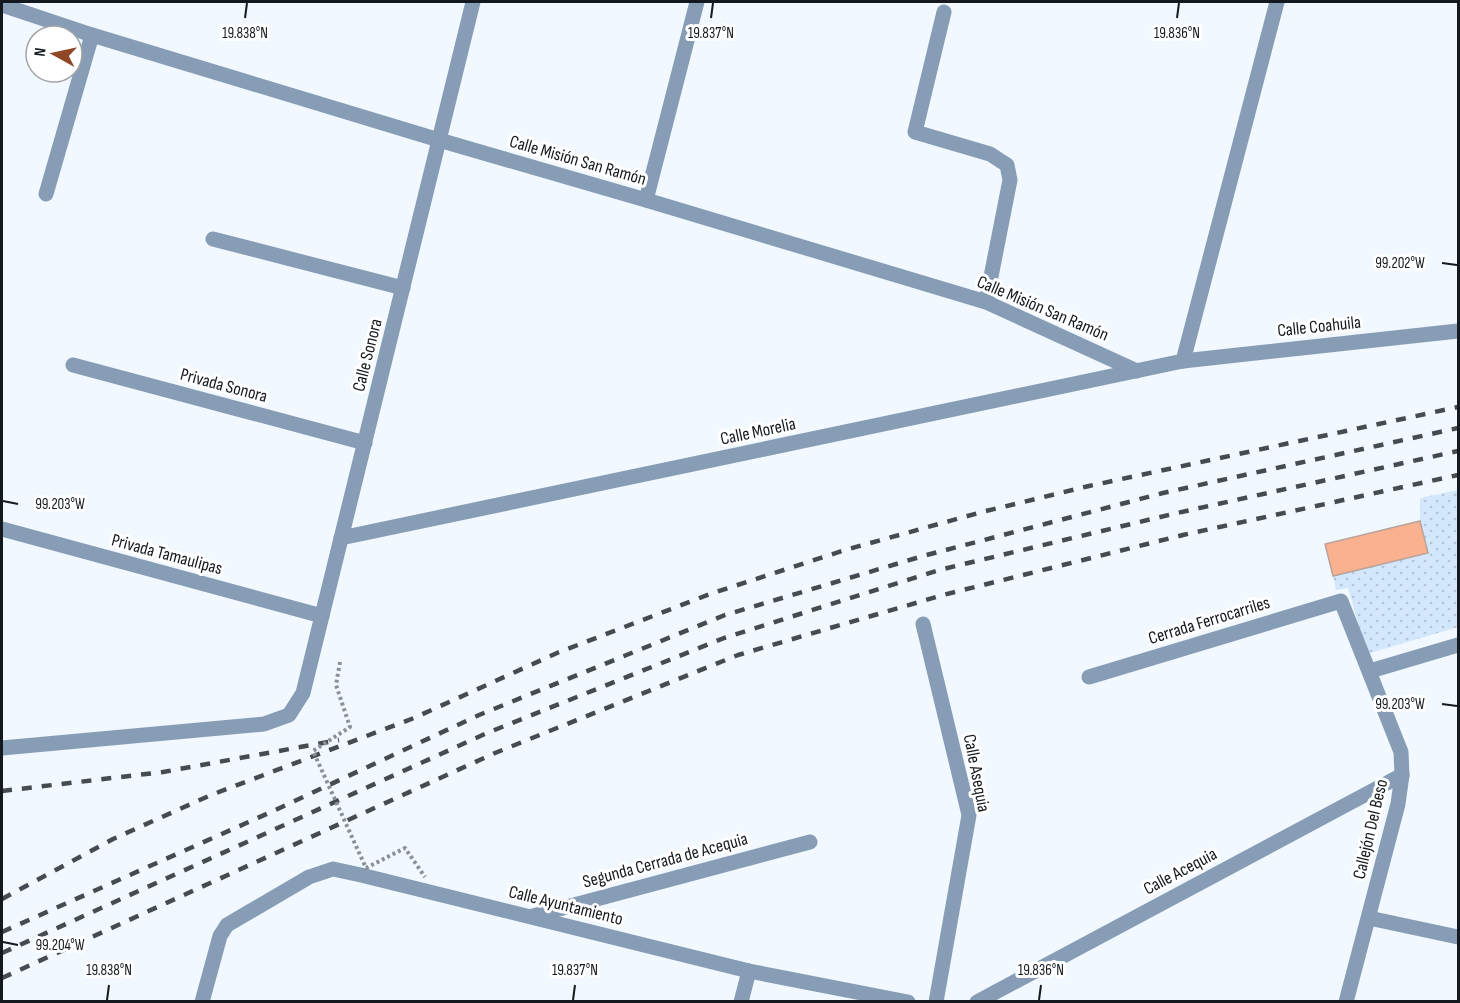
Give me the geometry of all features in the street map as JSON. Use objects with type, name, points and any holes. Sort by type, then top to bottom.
[{"type":"street","name":"Calle Sonora","points":[[2,748],[264,724],[289,714],[303,693],[473,2]]},
{"type":"street","points":[[646,200],[697,2]]},
{"type":"street","points":[[1183,361],[1277,2]]},
{"type":"street","name":"Calle Misión San Ramón","points":[[2,5],[92,35],[439,140],[986,302],[1137,371]]},
{"type":"street","points":[[944,12],[915,132],[990,154],[1007,165],[1010,180],[986,302]]},
{"type":"street","points":[[46,194],[92,35]]},
{"type":"street","points":[[213,239],[403,288]]},
{"type":"street","name":"Calle Coahuila","points":[[1183,361],[1458,331]]},
{"type":"street","name":"Calle Morelia","points":[[341,538],[1183,361]]},
{"type":"street","name":"Privada Sonora","points":[[73,365],[365,443]]},
{"type":"street","name":"Privada Tamaulipas","points":[[2,529],[322,616]]},
{"type":"street","name":"Callejón Del Beso","points":[[1341,601],[1401,752],[1402,775],[1398,804],[1346,1002]]},
{"type":"street","name":"Cerrada Ferrocarriles","points":[[1089,676],[1341,601]]},
{"type":"street","name":"Calle Asequia","points":[[923,624],[969,814],[936,1002]]},
{"type":"street","points":[[1370,671],[1458,645]]},
{"type":"street","name":"Calle Acequia","points":[[976,1002],[1402,775]]},
{"type":"street","name":"Segunda Cerrada de Acequia","points":[[530,916],[810,842]]},
{"type":"street","name":"Calle Ayuntamiento","points":[[201,1002],[220,936],[227,924],[309,877],[333,869],[749,970],[908,1002]]},
{"type":"street","points":[[1369,918],[1458,937]]},
{"type":"street","points":[[741,1002],[749,970]]},
{"type":"path","points":[[340,662],[336,685],[350,727],[313,751],[366,868],[405,848],[425,877]]},
{"type":"shaded area","points":[[1458,490],[1458,627],[1367,654],[1348,588],[1336,590],[1333,576],[1428,553],[1420,521],[1420,498]]},
{"type":"building","points":[[1420,521],[1428,553],[1333,576],[1325,544]]},
{"type":"railway","points":[[2,899],[113,839],[211,795],[414,718],[557,653],[710,594],[845,550],[982,512],[1089,486],[1458,407]]},
{"type":"railway","points":[[2,932],[271,812],[479,715],[725,615],[923,556],[1163,493],[1458,428]]},
{"type":"railway","points":[[2,953],[487,733],[724,638],[939,570],[1177,513],[1458,451]]},
{"type":"railway","points":[[2,978],[495,753],[738,655],[943,595],[1183,535],[1458,475]]},
{"type":"railway","points":[[2,791],[163,772],[339,740]]}]
